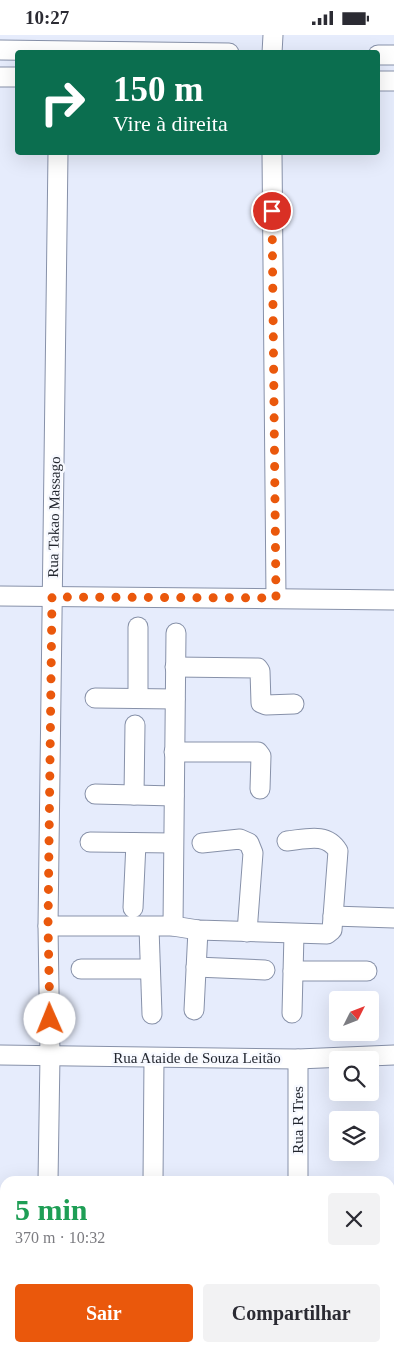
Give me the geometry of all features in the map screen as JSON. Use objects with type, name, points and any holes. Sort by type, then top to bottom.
[{"type":"street","points":[[272,50],[273,35]]},
{"type":"street","points":[[0,50],[60,46],[157,50]]},
{"type":"street","points":[[380,55],[394,55]]},
{"type":"street","points":[[0,77],[15,77]]},
{"type":"street","points":[[380,81],[394,81]]},
{"type":"street","name":"Rua Takao Massago","points":[[48,1176],[50,1056],[48,926],[58,155]]},
{"type":"street","points":[[272,155],[276,598]]},
{"type":"street","points":[[0,596],[394,600]]},
{"type":"street","points":[[138,627],[138,698]]},
{"type":"street","points":[[173,926],[176,633]]},
{"type":"street","points":[[175,667],[258,668],[260,671],[262,703],[266,705],[294,705]]},
{"type":"street","points":[[94,698],[175,699]]},
{"type":"street","points":[[134,795],[136,725]]},
{"type":"street","points":[[174,752],[258,752],[261,756],[260,789]]},
{"type":"street","points":[[95,794],[174,796]]},
{"type":"street","points":[[48,926],[149,928],[173,926],[198,930],[327,934],[332,930],[338,851],[333,843],[325,837],[287,841]]},
{"type":"street","points":[[202,843],[240,839],[249,843],[253,853],[248,932]]},
{"type":"street","points":[[90,842],[173,843]]},
{"type":"street","points":[[133,908],[136,843]]},
{"type":"street","points":[[333,916],[394,917]]},
{"type":"street","points":[[149,928],[152,1014]]},
{"type":"street","points":[[194,1010],[198,930]]},
{"type":"street","points":[[292,1013],[294,933]]},
{"type":"street","points":[[196,967],[265,970]]},
{"type":"street","points":[[81,969],[150,969]]},
{"type":"street","points":[[293,971],[367,971]]},
{"type":"street","name":"Rua Ataide de Souza Leitão","points":[[0,1055],[154,1059],[298,1059],[394,1055]]},
{"type":"street","points":[[153,1176],[154,1059]]},
{"type":"street","name":"Rua R Tres","points":[[298,1059],[298,1176]]},
{"type":"route","points":[[50,1019],[48,926],[52,597],[276,598],[272,211]]}]
